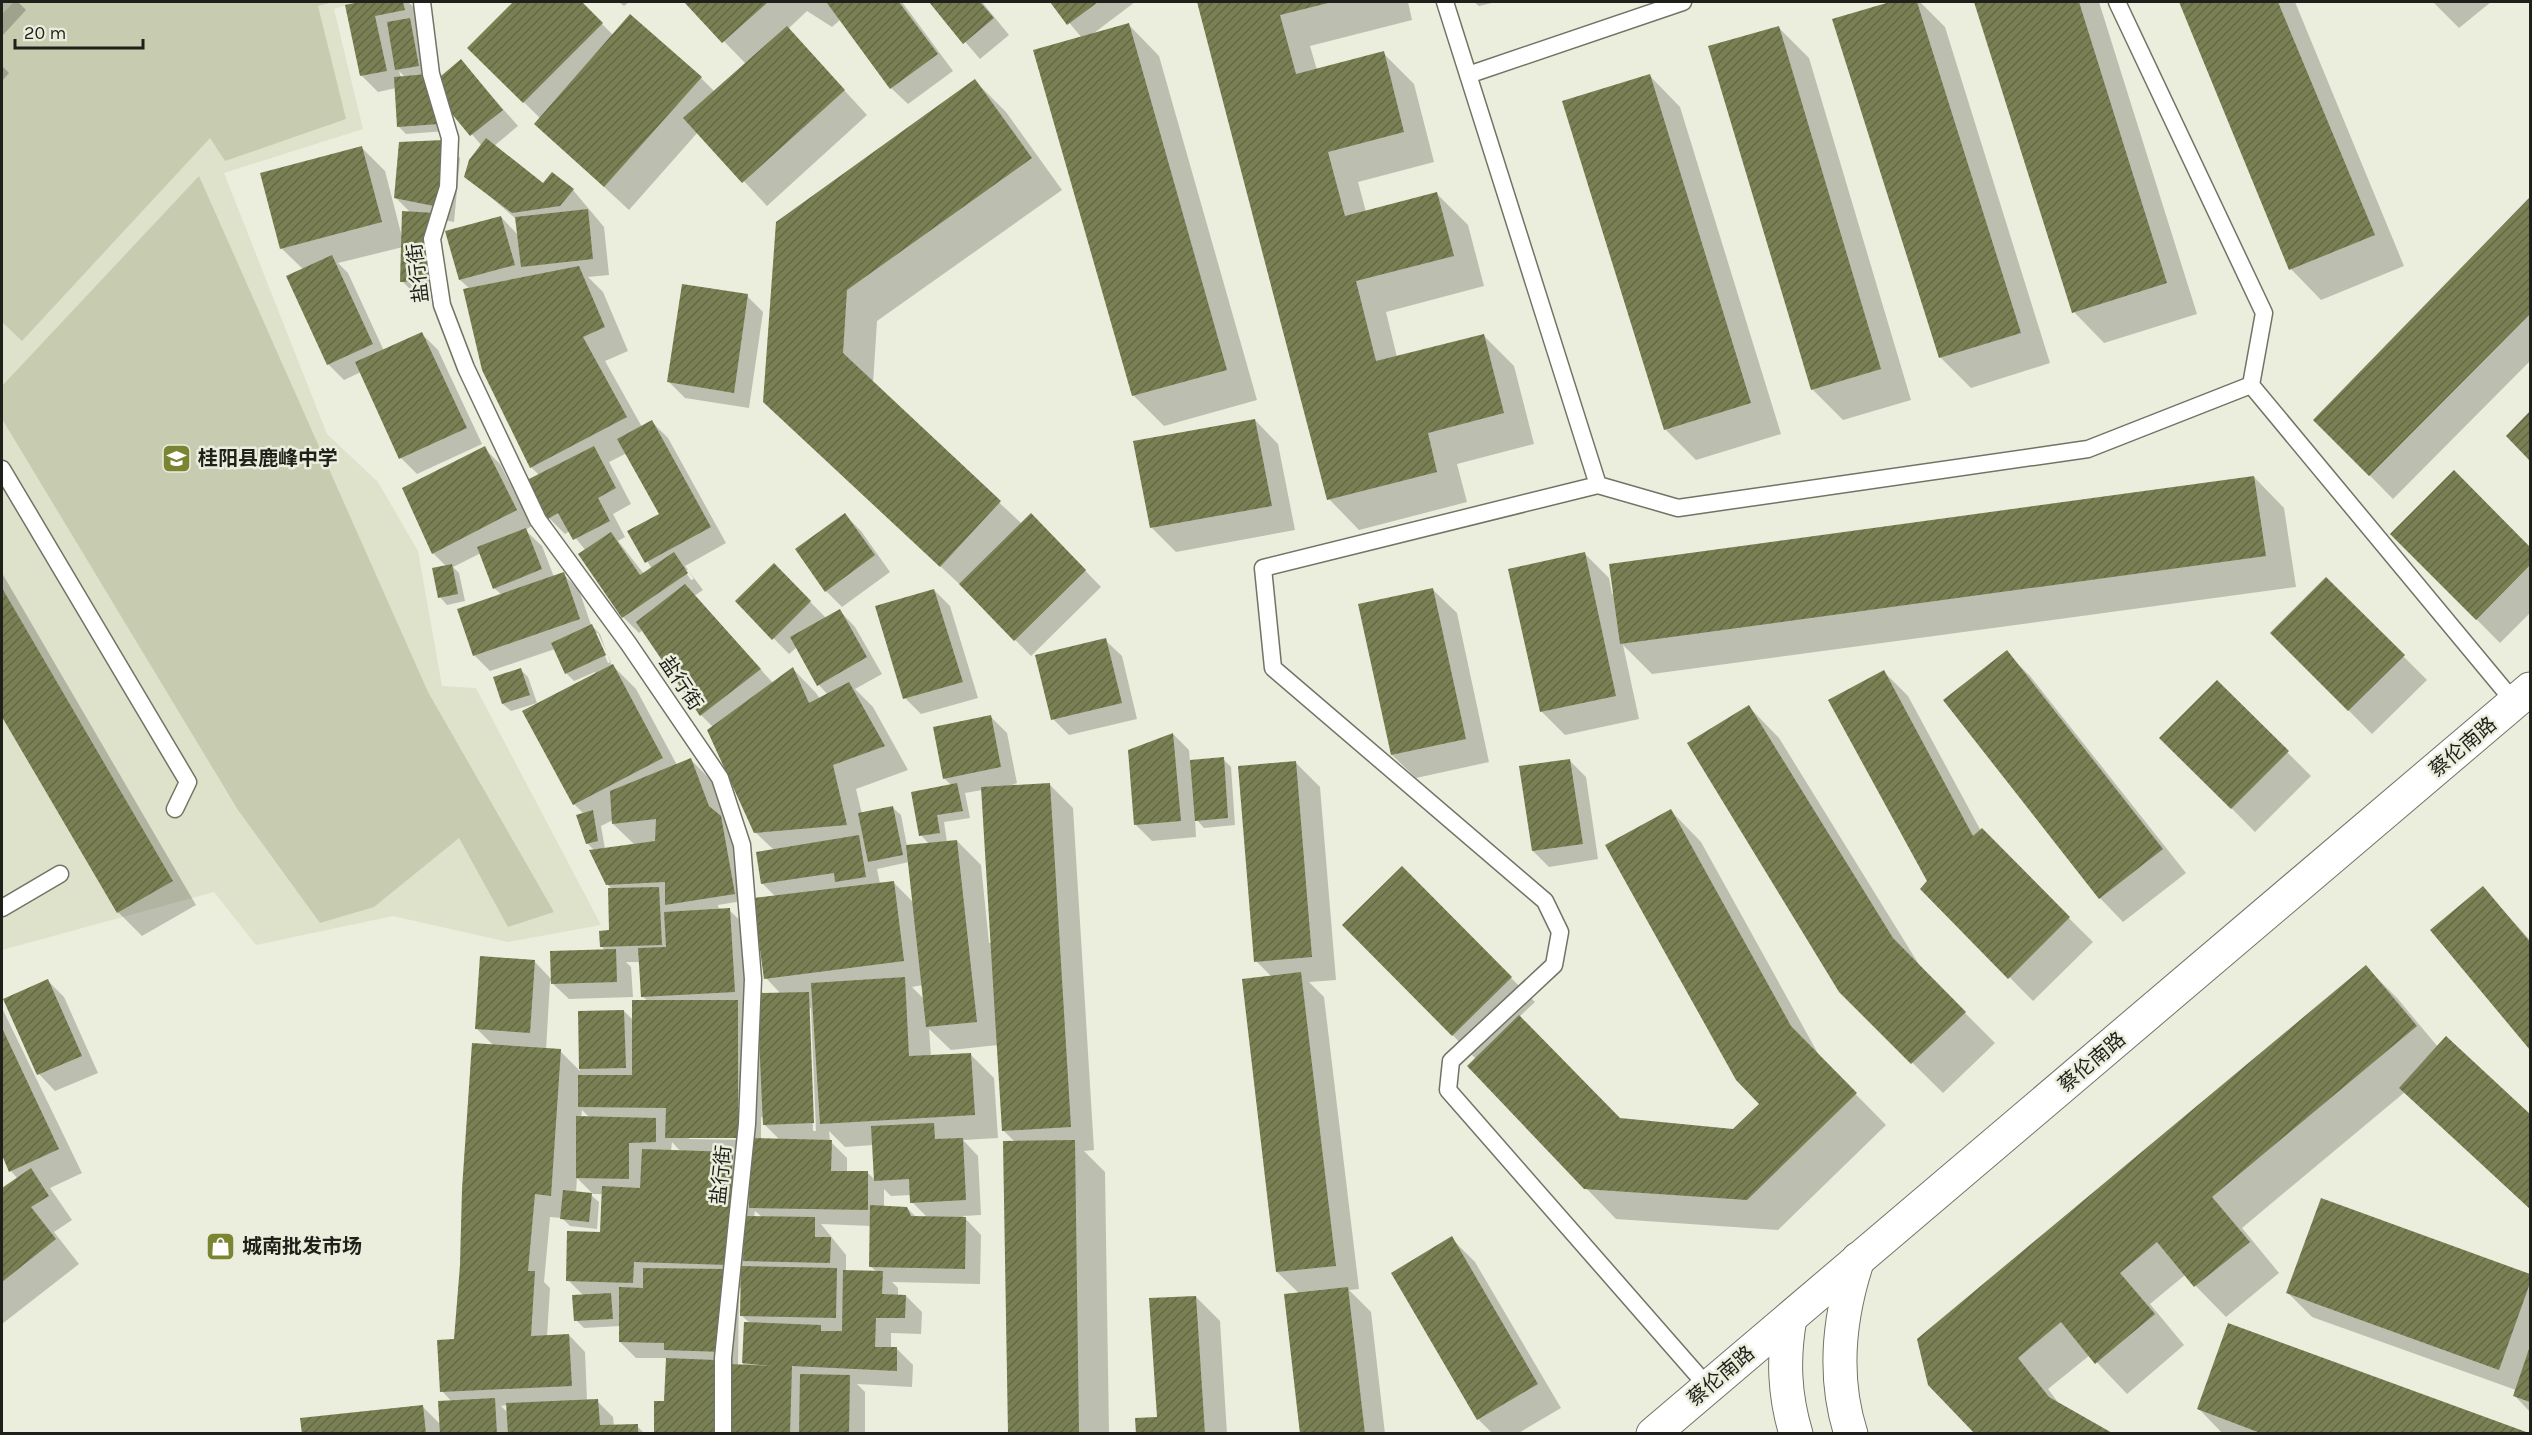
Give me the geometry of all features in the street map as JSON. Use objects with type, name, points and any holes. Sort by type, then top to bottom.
[{"type":"street","name":"蔡伦南路","points":[[1653,1434],[2523,696]]},
{"type":"street","points":[[1851,1434],[1842,1392],[1839,1358],[1847,1292],[1858,1259]]},
{"type":"street","points":[[1790,1318],[1785,1348],[1785,1379],[1789,1409],[1796,1434]]},
{"type":"lane","name":"盐行街","points":[[422,2],[431,74],[450,138],[448,187],[432,239],[442,305],[462,358],[538,520],[628,643],[720,778],[742,845],[753,979],[747,1124],[723,1358],[723,1434]]},
{"type":"lane","points":[[1445,2],[1598,485]]},
{"type":"lane","points":[[1468,75],[1683,2]]},
{"type":"lane","points":[[2117,2],[2264,313],[2251,385]]},
{"type":"lane","points":[[1708,1387],[1448,1090],[1451,1061],[1554,965],[1560,932],[1545,901],[1273,668],[1263,568],[1598,485],[1678,508],[2088,449],[2251,385]]},
{"type":"lane","points":[[2251,385],[2523,696]]},
{"type":"lane","points":[[2,469],[188,782],[176,809]]},
{"type":"lane","points":[[2,908],[60,874]]},
{"type":"shaded area","name":"桂阳县鹿峰中学","points":[[2,2],[355,2],[334,9],[363,129],[224,173],[327,434],[378,482],[418,551],[442,686],[476,688],[601,925],[508,942],[393,916],[256,945],[214,892],[2,950]]},
{"type":"shaded area","points":[[14,2],[333,2],[318,6],[346,119],[225,161],[210,138],[22,341],[2,322],[2,14]]},
{"type":"shaded area","points":[[199,176],[428,692],[554,912],[508,927],[459,838],[374,907],[320,923],[238,810],[2,419],[2,386]]},
{"type":"building","points":[[359,2],[403,2],[405,10],[375,16],[387,71],[360,76],[345,5]]},
{"type":"building","points":[[513,2],[582,2],[603,23],[523,103],[467,48]]},
{"type":"building","points":[[684,2],[768,2],[722,43]]},
{"type":"building","points":[[899,2],[938,54],[890,89],[827,3]]},
{"type":"building","points":[[929,2],[980,2],[994,18],[963,44]]},
{"type":"building","points":[[1050,2],[1098,2],[1067,25]]},
{"type":"building","points":[[1197,2],[1332,2],[1280,15],[1296,74],[1384,51],[1404,132],[1328,152],[1345,216],[1437,192],[1454,256],[1356,281],[1376,361],[1484,334],[1504,413],[1428,433],[1437,472],[1327,500]]},
{"type":"building","points":[[1890,2],[1917,2],[2021,333],[1939,358],[1832,19]]},
{"type":"building","points":[[1974,2],[2079,2],[2167,283],[2072,313]]},
{"type":"building","points":[[2179,2],[2278,2],[2375,235],[2289,270]]},
{"type":"building","points":[[630,14],[702,77],[604,187],[534,124]]},
{"type":"building","points":[[410,18],[419,66],[395,70],[387,22]]},
{"type":"building","points":[[1129,23],[1227,370],[1132,396],[1033,50]]},
{"type":"building","points":[[787,26],[845,90],[742,183],[683,118]]},
{"type":"building","points":[[1779,26],[1881,369],[1811,390],[1708,46]]},
{"type":"building","points":[[461,59],[503,110],[470,136],[443,103],[448,98],[434,82]]},
{"type":"building","points":[[427,74],[439,124],[397,127],[394,77]]},
{"type":"building","points":[[1650,74],[1751,403],[1664,430],[1562,101]]},
{"type":"building","points":[[975,79],[1032,158],[847,290],[843,353],[1001,501],[940,567],[763,402],[776,222]]},
{"type":"building","points":[[486,138],[543,183],[552,172],[574,189],[560,206],[512,213],[464,177],[469,160]]},
{"type":"building","points":[[444,140],[439,207],[394,198],[399,142]]},
{"type":"building","points":[[362,146],[382,222],[280,249],[260,173]]},
{"type":"building","points":[[2530,197],[2530,314],[2369,476],[2313,420]]},
{"type":"building","points":[[588,209],[593,259],[521,267],[515,217]]},
{"type":"building","points":[[402,211],[435,213],[426,235],[428,281],[400,282]]},
{"type":"building","points":[[501,216],[515,265],[459,280],[445,231]]},
{"type":"building","points":[[332,255],[373,344],[327,365],[286,276]]},
{"type":"building","points":[[579,266],[605,327],[583,337],[627,417],[530,468],[482,370],[463,289]]},
{"type":"building","points":[[682,284],[748,294],[734,393],[667,382]]},
{"type":"building","points":[[422,332],[467,428],[399,459],[355,362]]},
{"type":"building","points":[[2530,411],[2530,461],[2506,436]]},
{"type":"building","points":[[1255,419],[1272,506],[1150,528],[1133,441]]},
{"type":"building","points":[[652,420],[711,527],[645,563],[627,531],[659,514],[617,439]]},
{"type":"building","points":[[485,446],[517,510],[432,554],[402,488]]},
{"type":"building","points":[[594,446],[616,488],[598,498],[610,521],[573,540],[558,513],[548,519],[527,480]]},
{"type":"building","points":[[2454,470],[2530,547],[2530,565],[2476,620],[2390,534]]},
{"type":"building","points":[[2254,476],[2266,556],[1620,644],[1609,564]]},
{"type":"building","points":[[845,513],[875,555],[825,592],[795,549]]},
{"type":"building","points":[[1031,513],[1086,570],[1014,641],[959,584]]},
{"type":"building","points":[[526,528],[542,569],[493,589],[477,547]]},
{"type":"building","points":[[611,532],[640,575],[674,552],[688,573],[622,618],[578,554]]},
{"type":"building","points":[[1585,552],[1616,696],[1540,712],[1508,569]]},
{"type":"building","points":[[774,563],[811,601],[772,640],[735,601]]},
{"type":"building","points":[[452,564],[458,594],[438,598],[432,568]]},
{"type":"building","points":[[564,572],[580,619],[473,656],[457,609]]},
{"type":"building","points":[[2326,577],[2405,655],[2348,711],[2270,633]]},
{"type":"building","points":[[685,584],[761,669],[700,716],[636,622]]},
{"type":"building","points":[[2,588],[173,881],[117,913],[2,717]]},
{"type":"building","points":[[1433,588],[1466,739],[1391,755],[1358,604]]},
{"type":"building","points":[[934,589],[963,682],[903,699],[875,606]]},
{"type":"building","points":[[840,609],[867,657],[817,686],[790,637]]},
{"type":"building","points":[[592,624],[606,655],[565,674],[551,643]]},
{"type":"building","points":[[1106,638],[1122,703],[1051,720],[1035,655]]},
{"type":"building","points":[[2007,650],[2163,849],[2099,899],[1943,700]]},
{"type":"building","points":[[613,664],[663,758],[573,805],[522,711]]},
{"type":"building","points":[[793,667],[809,703],[849,682],[885,746],[833,765],[847,825],[754,833],[707,730]]},
{"type":"building","points":[[521,668],[530,695],[502,704],[493,677]]},
{"type":"building","points":[[1884,670],[1973,836],[1982,828],[2070,917],[2008,979],[1920,889],[1927,881],[1828,700]]},
{"type":"building","points":[[2217,680],[2289,751],[2231,809],[2159,738]]},
{"type":"building","points":[[1749,705],[1893,938],[1966,1012],[1911,1064],[1839,992],[1687,743]]},
{"type":"building","points":[[991,715],[1001,767],[943,779],[933,727]]},
{"type":"building","points":[[1173,733],[1181,821],[1134,825],[1128,750]]},
{"type":"building","points":[[1224,757],[1228,818],[1195,821],[1190,760]]},
{"type":"building","points":[[691,758],[709,806],[721,816],[735,894],[665,905],[665,882],[606,885],[589,850],[655,841],[656,819],[612,824],[610,791]]},
{"type":"building","points":[[1570,759],[1583,844],[1532,851],[1519,766]]},
{"type":"building","points":[[1296,761],[1312,957],[1254,962],[1238,766]]},
{"type":"building","points":[[957,783],[963,811],[937,815],[940,833],[919,836],[911,792]]},
{"type":"building","points":[[1050,783],[1071,1127],[1002,1131],[981,787]]},
{"type":"building","points":[[893,806],[903,855],[868,862],[858,813]]},
{"type":"building","points":[[1671,809],[1791,1026],[1857,1093],[1747,1200],[1584,1189],[1467,1066],[1519,1015],[1620,1118],[1733,1129],[1759,1104],[1736,1080],[1605,845]]},
{"type":"building","points":[[593,810],[598,841],[586,844],[576,815]]},
{"type":"building","points":[[859,835],[866,877],[835,882],[834,873],[761,884],[756,852]]},
{"type":"building","points":[[957,840],[977,1022],[926,1027],[906,845]]},
{"type":"building","points":[[1402,866],[1512,977],[1452,1036],[1342,925]]},
{"type":"building","points":[[894,881],[904,961],[764,979],[753,898]]},
{"type":"building","points":[[2483,886],[2530,942],[2530,1050],[2430,930]]},
{"type":"building","points":[[659,887],[662,945],[600,947],[599,931],[609,930],[608,888]]},
{"type":"building","points":[[730,908],[735,992],[641,997],[638,948],[666,947],[664,912]]},
{"type":"building","points":[[616,949],[617,982],[551,984],[550,951]]},
{"type":"building","points":[[480,956],[535,960],[530,1033],[475,1029]]},
{"type":"building","points":[[2366,965],[2417,1026],[2212,1197],[2250,1242],[2194,1287],[2157,1242],[2120,1273],[2155,1314],[2095,1364],[2061,1322],[2018,1358],[2049,1397],[2114,1434],[1975,1434],[1928,1385],[1917,1339]]},
{"type":"building","points":[[1301,972],[1336,1266],[1276,1272],[1242,979]]},
{"type":"building","points":[[905,977],[909,1056],[971,1053],[975,1115],[820,1124],[811,983]]},
{"type":"building","points":[[48,979],[82,1056],[37,1075],[3,999]]},
{"type":"building","points":[[809,992],[814,1123],[763,1125],[757,993]]},
{"type":"building","points":[[632,1000],[738,1000],[738,1138],[665,1138],[666,1108],[578,1107],[578,1075],[632,1075]]},
{"type":"building","points":[[624,1010],[626,1068],[579,1069],[578,1011]]},
{"type":"building","points":[[2,1028],[59,1149],[9,1172],[2,1155]]},
{"type":"building","points":[[2446,1036],[2530,1114],[2530,1209],[2399,1088]]},
{"type":"building","points":[[472,1043],[561,1049],[551,1196],[535,1194],[528,1271],[535,1271],[531,1336],[569,1334],[572,1386],[440,1392],[437,1340],[454,1339]]},
{"type":"building","points":[[576,1116],[656,1118],[656,1142],[629,1143],[629,1179],[576,1178]]},
{"type":"building","points":[[934,1123],[935,1139],[963,1138],[966,1200],[910,1203],[909,1179],[874,1181],[871,1126]]},
{"type":"building","points":[[750,1138],[832,1140],[831,1171],[868,1171],[868,1210],[749,1208]]},
{"type":"building","points":[[1075,1140],[1079,1434],[1008,1434],[1003,1141]]},
{"type":"building","points":[[642,1149],[733,1152],[728,1265],[634,1262],[633,1283],[566,1281],[567,1231],[600,1232],[602,1186],[640,1188]]},
{"type":"building","points":[[31,1168],[49,1196],[31,1207],[56,1239],[2,1282],[2,1188]]},
{"type":"building","points":[[563,1190],[592,1193],[589,1222],[560,1219]]},
{"type":"building","points":[[2321,1198],[2530,1274],[2530,1283],[2499,1370],[2286,1293]]},
{"type":"building","points":[[870,1205],[907,1207],[911,1216],[966,1217],[965,1269],[869,1267]]},
{"type":"building","points":[[744,1216],[815,1217],[815,1237],[831,1237],[830,1263],[743,1261]]},
{"type":"building","points":[[1452,1236],[1538,1384],[1477,1420],[1391,1273]]},
{"type":"building","points":[[741,1266],[837,1268],[836,1318],[740,1316]]},
{"type":"building","points":[[643,1268],[723,1269],[723,1352],[664,1350],[664,1343],[619,1342],[619,1287],[643,1288]]},
{"type":"building","points":[[843,1270],[883,1271],[882,1294],[906,1295],[905,1318],[876,1318],[875,1347],[897,1347],[897,1371],[792,1366],[790,1434],[726,1434],[729,1364],[773,1366],[742,1363],[744,1322],[821,1325],[821,1331],[842,1331]]},
{"type":"building","points":[[1348,1287],[1365,1434],[1300,1434],[1284,1294]]},
{"type":"building","points":[[611,1293],[613,1319],[574,1321],[572,1295]]},
{"type":"building","points":[[1196,1296],[1205,1434],[1136,1434],[1135,1418],[1157,1417],[1149,1298]]},
{"type":"building","points":[[2228,1323],[2529,1434],[2263,1434],[2197,1409]]},
{"type":"building","points":[[2530,1346],[2530,1402],[2513,1396]]},
{"type":"building","points":[[666,1358],[715,1360],[714,1434],[654,1434],[654,1401],[664,1401]]},
{"type":"building","points":[[800,1374],[850,1375],[849,1434],[799,1434]]},
{"type":"building","points":[[495,1398],[497,1434],[440,1434],[438,1401]]},
{"type":"building","points":[[598,1399],[600,1425],[638,1424],[638,1434],[508,1434],[506,1403]]},
{"type":"building","points":[[423,1405],[426,1434],[302,1434],[300,1418]]},
{"type":"place","name":"桂阳县鹿峰中学","points":[[177,458]]},
{"type":"place","name":"城南批发市场","points":[[221,1246]]}]
